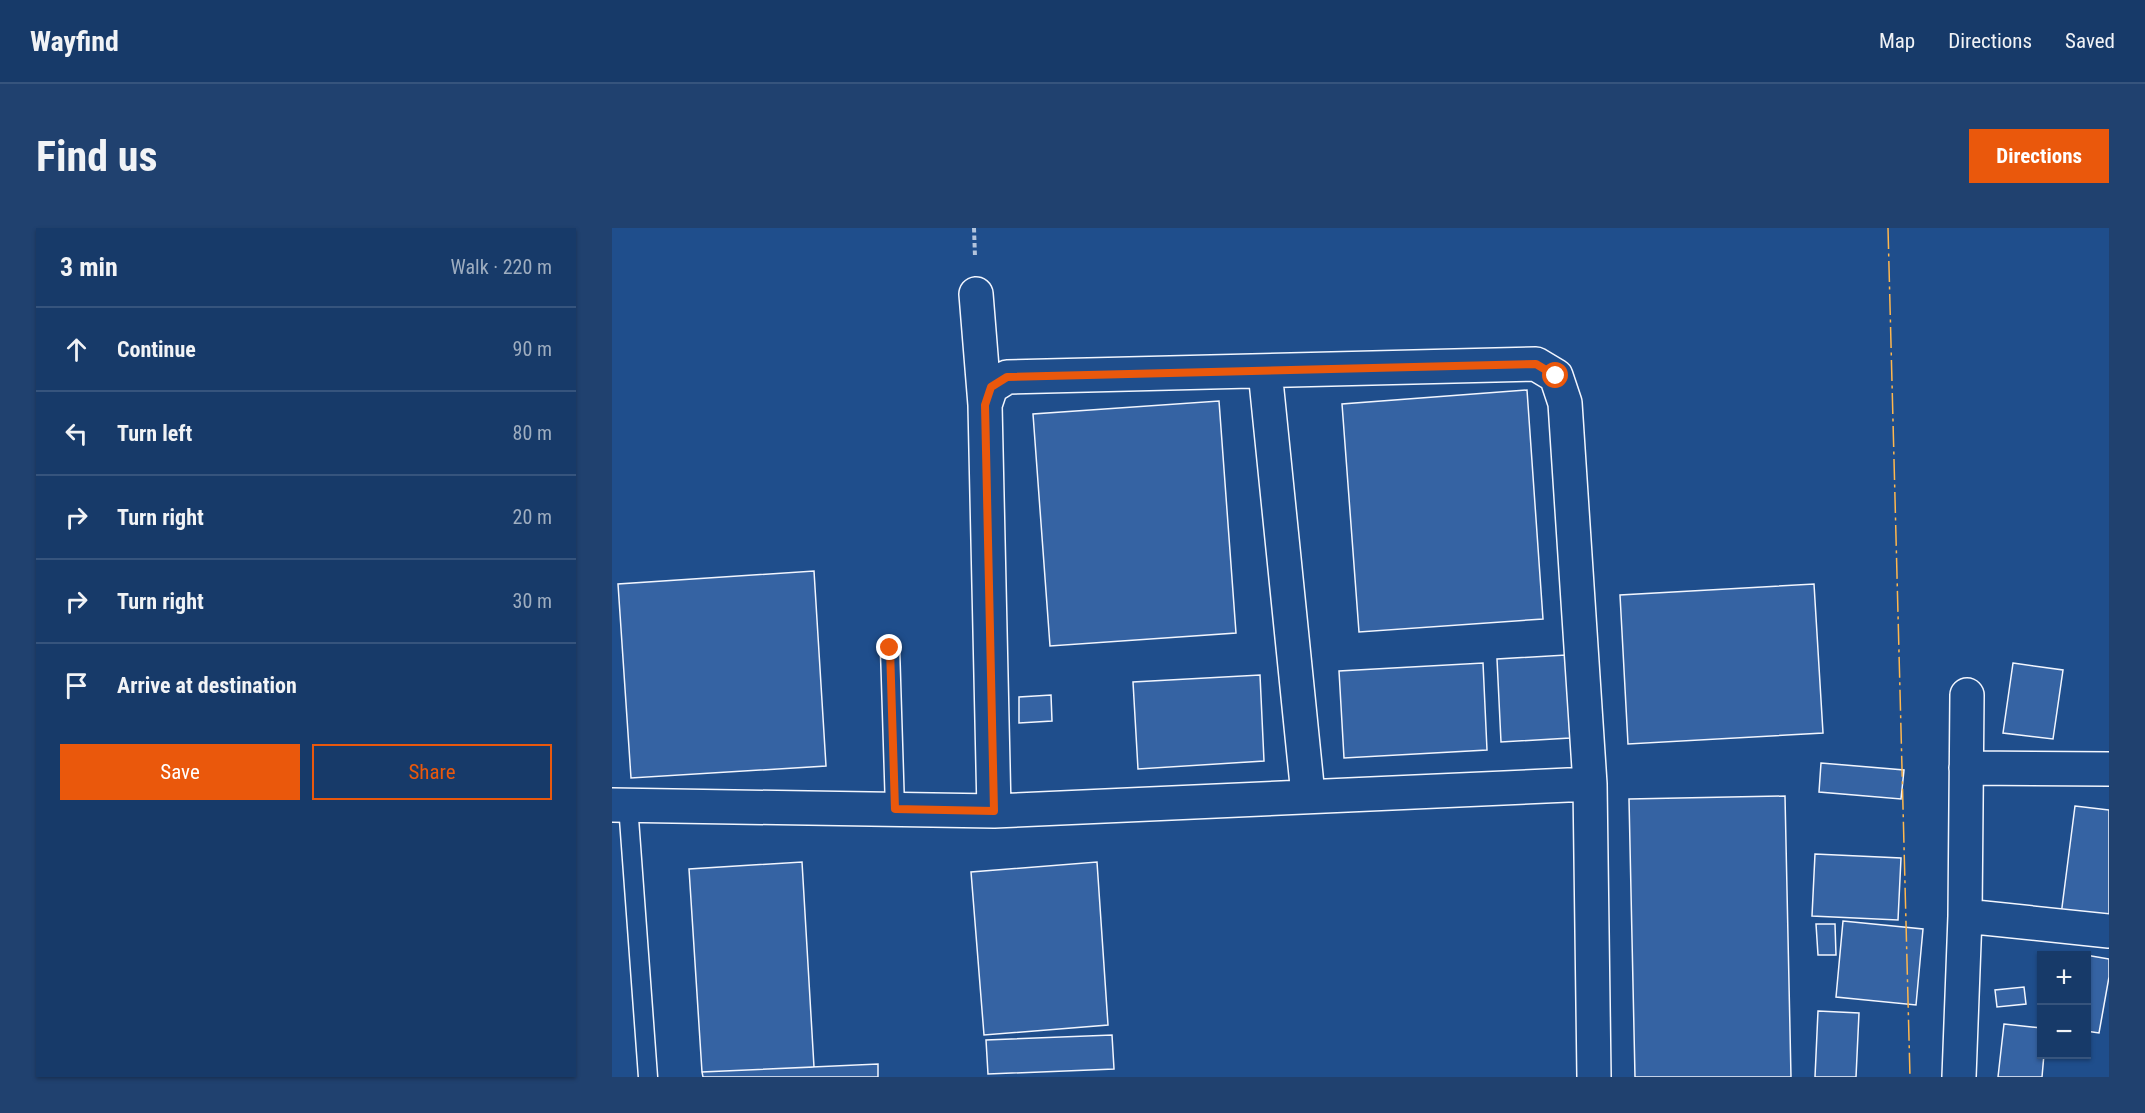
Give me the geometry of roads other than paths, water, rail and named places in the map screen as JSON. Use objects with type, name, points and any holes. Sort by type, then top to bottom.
[{"type":"street","points":[[976,294],[985,405],[994,811]]},
{"type":"street","points":[[985,405],[991,387],[1007,377],[1536,364],[1556,376],[1565,403],[1590,784],[1594,1077]]},
{"type":"street","points":[[1266,371],[1308,795]]},
{"type":"street","points":[[1959,1077],[1965,916],[1966,695]]},
{"type":"street","points":[[1966,768],[2109,769]]},
{"type":"street","points":[[620,805],[994,811],[1590,784]]},
{"type":"street","points":[[1965,916],[2109,931]]},
{"type":"lane","points":[[890,648],[895,809]]},
{"type":"lane","points":[[620,805],[648,1077]]}]
